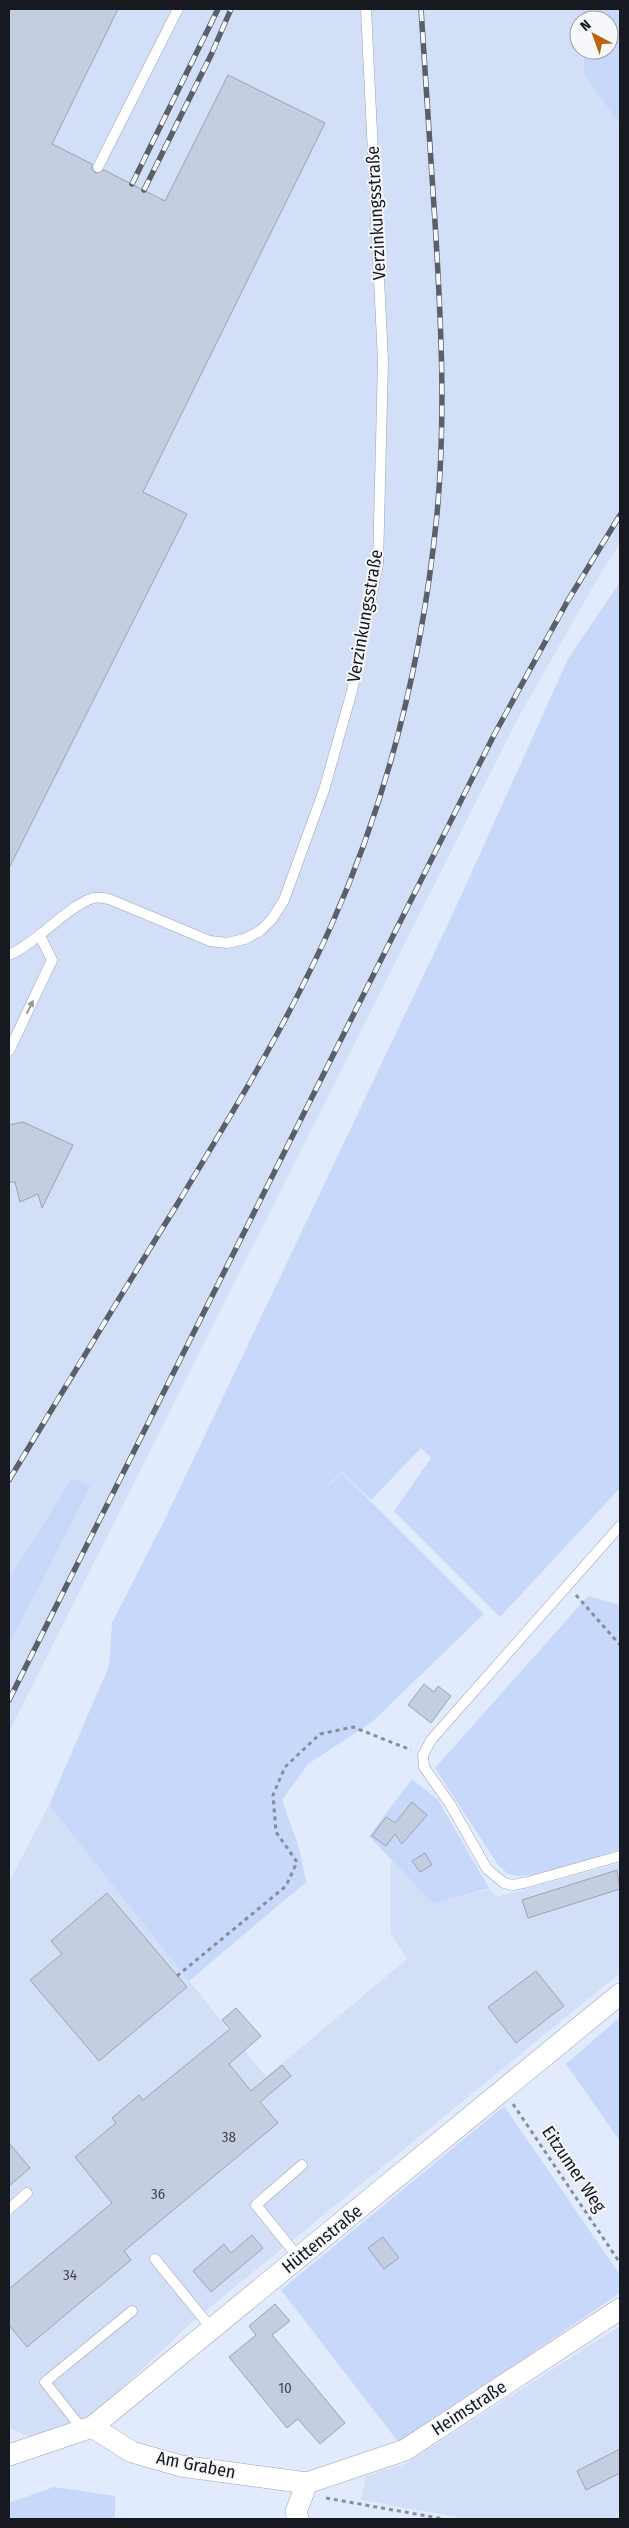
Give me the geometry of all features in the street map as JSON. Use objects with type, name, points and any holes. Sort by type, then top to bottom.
[{"type":"street","name":"Hüttenstraße","points":[[9,2455],[87,2429],[505,2091],[620,1994]]},
{"type":"street","name":"Heimstraße","points":[[305,2488],[405,2450],[620,2309]]},
{"type":"street","name":"Am Graben","points":[[87,2429],[132,2452],[181,2466],[305,2488]]},
{"type":"street","points":[[298,2519],[296,2512],[305,2488]]},
{"type":"lane","points":[[98,167],[178,9]]},
{"type":"lane","name":"Verzinkungsstraße","points":[[9,955],[40,936],[81,904],[94,898],[109,899],[210,941],[227,943],[245,939],[260,931],[272,919],[284,900],[300,858],[324,790],[352,691],[378,564],[383,361],[366,9]]},
{"type":"lane","points":[[9,1050],[52,960],[40,936]]},
{"type":"lane","points":[[620,1526],[431,1740],[423,1755],[424,1767],[450,1804],[487,1868],[504,1883],[513,1885],[528,1882],[620,1856]]},
{"type":"lane","points":[[299,2258],[256,2205],[302,2165]]},
{"type":"lane","points":[[9,2209],[27,2193]]},
{"type":"lane","points":[[155,2259],[212,2329]]},
{"type":"lane","points":[[87,2429],[45,2382],[132,2311]]},
{"type":"path","points":[[567,1585],[620,1645]]},
{"type":"path","points":[[177,1976],[286,1886],[297,1862],[276,1832],[273,1795],[285,1767],[320,1734],[353,1727],[423,1755]]},
{"type":"path","name":"Eitzumer Weg","points":[[505,2091],[620,2262]]},
{"type":"path","points":[[305,2488],[444,2519]]},
{"type":"shaded area","points":[[9,9],[620,9],[620,543],[518,718],[9,1732],[9,1645],[91,1487],[71,1479],[9,1578]]},
{"type":"shaded area","points":[[620,9],[620,125],[584,73],[584,60],[619,60],[619,10],[583,10]]},
{"type":"shaded area","points":[[620,582],[620,1488],[500,1617],[394,1511],[431,1458],[421,1448],[371,1500],[342,1472],[287,1524],[342,1473],[484,1614],[372,1722],[308,1764],[282,1800],[299,1848],[306,1882],[189,1981],[49,1805],[109,1666],[112,1623],[166,1517],[455,909],[568,659]]},
{"type":"shaded area","points":[[72,1478],[91,1486],[9,1645],[9,1578]]},
{"type":"shaded area","points":[[588,1596],[620,1605],[620,1849],[555,1870],[529,1875],[512,1875],[498,1865],[435,1768]]},
{"type":"shaded area","points":[[412,1779],[438,1800],[489,1888],[433,1904],[369,1836]]},
{"type":"shaded area","points":[[49,1805],[266,2077],[407,1959],[391,1934],[391,1860],[433,1904],[490,1889],[497,1897],[620,1863],[620,1973],[192,2322],[82,2426],[33,2438],[9,2428],[9,1882]]},
{"type":"shaded area","points":[[620,2017],[620,2141],[566,2064]]},
{"type":"shaded area","points":[[504,2106],[620,2275],[620,2293],[399,2443],[281,2290]]},
{"type":"shaded area","points":[[620,2326],[620,2519],[468,2519],[361,2500],[366,2476],[405,2464]]},
{"type":"shaded area","points":[[54,2487],[115,2496],[115,2519],[9,2519],[9,2503]]},
{"type":"building","points":[[9,9],[118,9],[52,144],[92,164],[92,170],[95,173],[104,170],[165,201],[228,75],[325,123],[143,492],[187,514],[9,868]]},
{"type":"building","points":[[23,1122],[73,1145],[42,1208],[38,1194],[20,1202],[15,1182],[9,1182],[9,1125]]},
{"type":"building","points":[[424,1684],[434,1692],[438,1686],[451,1696],[431,1723],[408,1705]]},
{"type":"building","points":[[412,1802],[427,1815],[402,1844],[395,1834],[386,1846],[372,1836],[386,1817],[395,1823]]},
{"type":"building","points":[[425,1853],[432,1865],[420,1872],[412,1861]]},
{"type":"building","points":[[617,1870],[620,1889],[528,1918],[522,1900]]},
{"type":"building","points":[[107,1893],[187,1987],[99,2061],[30,1980],[62,1954],[51,1941]]},
{"type":"building","points":[[536,1971],[564,2006],[516,2043],[488,2007]]},
{"type":"building","points":[[236,2008],[261,2036],[229,2064],[251,2091],[282,2065],[291,2076],[260,2102],[278,2123],[124,2251],[131,2260],[27,2347],[9,2325],[9,2289],[112,2203],[75,2157],[116,2123],[112,2118],[139,2095],[143,2100],[230,2029],[222,2020]]},
{"type":"building","points":[[9,2143],[30,2168],[9,2186]]},
{"type":"building","points":[[252,2235],[263,2248],[211,2292],[193,2271],[224,2244],[231,2253]]},
{"type":"building","points":[[383,2237],[399,2258],[384,2269],[368,2248]]},
{"type":"building","points":[[275,2304],[290,2321],[272,2335],[345,2423],[320,2444],[298,2419],[287,2428],[229,2357],[256,2335],[249,2326]]},
{"type":"building","points":[[620,2449],[620,2473],[586,2490],[577,2471]]},
{"type":"railway","points":[[132,184],[218,9]]},
{"type":"railway","points":[[144,190],[211,55],[231,9]]},
{"type":"railway","points":[[9,1480],[239,1101],[297,998],[352,877],[386,776],[413,672],[423,620],[431,567],[440,478],[442,405],[441,331],[421,9]]},
{"type":"railway","points":[[9,1700],[494,735],[567,602],[620,515]]}]
